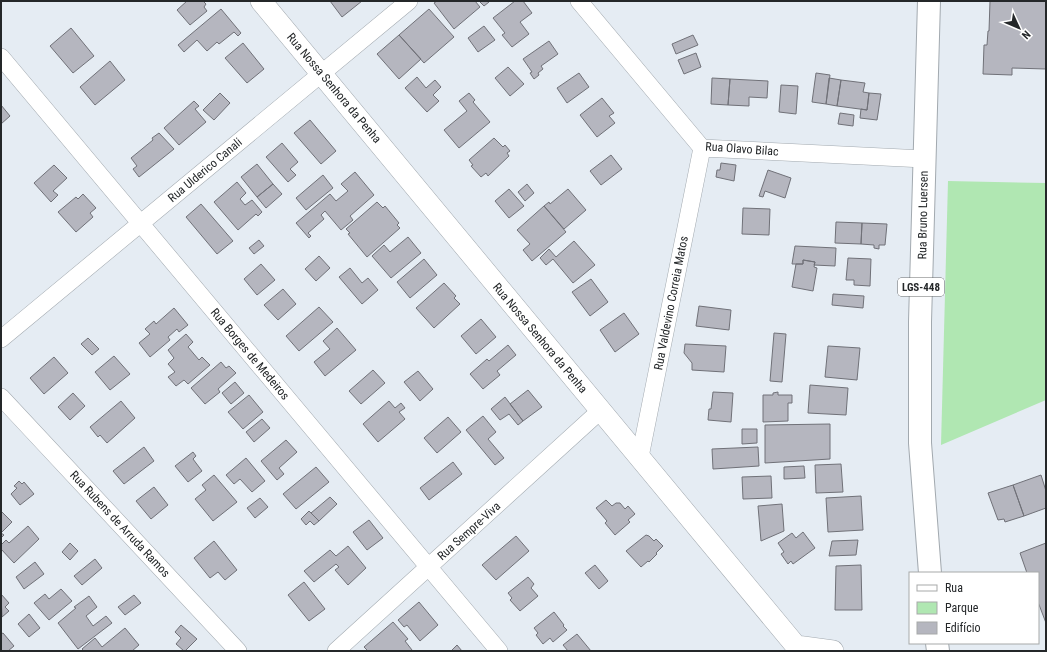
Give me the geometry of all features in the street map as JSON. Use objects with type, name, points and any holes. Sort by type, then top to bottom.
[{"type":"main road","name":"Rua Bruno Luersen","points":[[929,1],[920,322],[920,443],[930,572]]},
{"type":"street","name":"Rua Nossa Senhora da Penha","points":[[261,1],[640,457],[792,648],[833,651]]},
{"type":"street","name":"Rua Ulderico Canali","points":[[1,339],[409,1]]},
{"type":"street","name":"Rua Olavo Bilac","points":[[578,1],[702,148],[924,159]]},
{"type":"street","name":"Rua Borges de Medeiros","points":[[1,57],[499,651]]},
{"type":"street","name":"Rua Valdevino Correia Matos","points":[[640,457],[702,148]]},
{"type":"street","name":"Rua Rubens de Arruda Ramos","points":[[1,397],[238,651]]},
{"type":"street","name":"Rua Sempre-Viva","points":[[336,651],[601,410]]},
{"type":"green space","points":[[948,181],[1046,183],[1046,400],[941,445]]},
{"type":"building","points":[[187,1],[203,1],[206,4],[204,7],[207,11],[190,25],[177,10]]},
{"type":"building","points":[[330,1],[362,1],[342,17]]},
{"type":"building","points":[[437,1],[475,1],[480,7],[454,29],[434,3]]},
{"type":"building","points":[[479,1],[488,1],[489,2],[484,6]]},
{"type":"building","points":[[515,1],[523,1],[532,13],[520,22],[529,34],[512,47],[502,35],[505,33],[493,18]]},
{"type":"building","points":[[990,1],[1046,1],[1046,69],[1012,68],[1012,75],[983,74],[984,45],[987,45],[989,31]]},
{"type":"building","points":[[221,9],[241,33],[238,36],[234,32],[219,44],[217,42],[207,51],[197,40],[184,52],[178,45]]},
{"type":"building","points":[[429,9],[454,37],[424,63],[399,35]]},
{"type":"building","points":[[484,26],[495,40],[478,52],[468,38]]},
{"type":"building","points":[[71,28],[94,56],[73,73],[50,46]]},
{"type":"building","points":[[399,35],[421,59],[399,79],[377,54]]},
{"type":"building","points":[[693,35],[698,45],[676,54],[672,44]]},
{"type":"building","points":[[549,41],[558,54],[541,66],[543,69],[534,79],[530,73],[532,72],[523,59]]},
{"type":"building","points":[[243,43],[264,69],[247,83],[225,58]]},
{"type":"building","points":[[696,53],[701,67],[684,74],[678,60]]},
{"type":"building","points":[[110,61],[125,80],[95,105],[80,87]]},
{"type":"building","points":[[508,67],[524,84],[510,96],[495,78]]},
{"type":"building","points":[[579,73],[589,87],[567,103],[557,88]]},
{"type":"building","points":[[816,73],[830,75],[826,104],[812,102]]},
{"type":"building","points":[[417,77],[426,88],[435,80],[441,87],[433,95],[439,101],[427,112],[405,88]]},
{"type":"building","points":[[712,78],[730,79],[728,105],[711,104]]},
{"type":"building","points":[[829,78],[841,80],[837,106],[826,104]]},
{"type":"building","points":[[730,79],[768,81],[767,98],[749,97],[749,106],[728,105]]},
{"type":"building","points":[[841,80],[865,83],[863,92],[869,93],[867,110],[837,106]]},
{"type":"building","points":[[781,85],[798,86],[796,114],[779,112]]},
{"type":"building","points":[[220,93],[230,103],[214,120],[203,110]]},
{"type":"building","points":[[469,93],[475,100],[473,102],[490,122],[459,148],[444,130],[467,111],[459,101]]},
{"type":"building","points":[[869,93],[881,94],[877,120],[860,118],[861,109],[867,110]]},
{"type":"building","points":[[602,98],[614,113],[609,116],[615,123],[597,137],[580,115]]},
{"type":"building","points":[[194,101],[199,106],[195,109],[206,122],[179,145],[164,128]]},
{"type":"building","points":[[1,105],[10,116],[1,124]]},
{"type":"building","points":[[840,113],[854,115],[853,126],[838,124]]},
{"type":"building","points":[[310,120],[336,151],[321,164],[294,133]]},
{"type":"building","points":[[159,133],[174,149],[139,177],[133,169],[137,166],[131,158],[153,140],[152,138]]},
{"type":"building","points":[[494,138],[503,147],[505,145],[510,151],[507,153],[509,156],[488,176],[486,173],[481,177],[471,166],[473,165],[469,160]]},
{"type":"building","points":[[282,143],[298,162],[290,169],[296,175],[288,182],[266,157]]},
{"type":"building","points":[[611,155],[622,169],[601,185],[590,171]]},
{"type":"building","points":[[721,163],[736,165],[734,181],[716,177],[717,170],[720,170]]},
{"type":"building","points":[[257,164],[273,184],[257,197],[241,177]]},
{"type":"building","points":[[54,165],[67,178],[53,191],[58,195],[51,202],[34,183]]},
{"type":"building","points":[[768,170],[791,178],[785,198],[765,191],[763,197],[759,196]]},
{"type":"building","points":[[355,172],[374,195],[350,216],[353,220],[341,230],[325,211],[321,215],[324,219],[308,233],[311,236],[309,238],[296,223],[330,194],[336,201],[348,191],[341,184]]},
{"type":"building","points":[[323,175],[333,188],[306,210],[296,198]]},
{"type":"building","points":[[237,182],[246,193],[240,199],[245,205],[252,200],[262,212],[258,216],[256,214],[238,230],[214,202]]},
{"type":"building","points":[[273,184],[282,194],[266,208],[257,197]]},
{"type":"building","points":[[527,184],[534,193],[525,201],[518,192]]},
{"type":"building","points":[[509,189],[524,206],[509,218],[495,201]]},
{"type":"building","points":[[568,189],[586,210],[564,229],[544,206],[549,202],[550,204]]},
{"type":"building","points":[[83,194],[96,208],[90,213],[93,217],[76,232],[58,212],[76,197],[78,199]]},
{"type":"building","points":[[377,202],[383,208],[385,206],[399,223],[397,225],[400,228],[367,257],[348,234],[350,233],[346,229]]},
{"type":"building","points":[[201,204],[233,241],[217,254],[186,217]]},
{"type":"building","points":[[544,206],[566,232],[532,261],[523,250],[530,244],[517,230]]},
{"type":"building","points":[[743,208],[770,209],[769,235],[742,234]]},
{"type":"building","points":[[836,222],[862,223],[861,244],[835,243]]},
{"type":"building","points":[[862,223],[887,224],[885,245],[879,245],[879,249],[874,248],[874,245],[861,244]]},
{"type":"building","points":[[408,237],[421,253],[391,278],[372,256],[384,245],[390,252]]},
{"type":"building","points":[[259,240],[264,246],[254,254],[249,248]]},
{"type":"building","points":[[574,241],[595,265],[573,283],[553,259],[546,265],[540,258],[549,249],[556,257]]},
{"type":"building","points":[[795,246],[836,248],[835,266],[814,265],[815,262],[803,260],[803,264],[792,264]]},
{"type":"building","points":[[319,256],[330,268],[316,281],[305,269]]},
{"type":"building","points":[[848,258],[871,259],[870,286],[854,285],[854,280],[846,280]]},
{"type":"building","points":[[424,259],[437,275],[410,298],[397,282]]},
{"type":"building","points":[[803,260],[815,262],[814,267],[817,268],[813,291],[792,287],[796,264],[803,264]]},
{"type":"building","points":[[261,264],[275,280],[257,295],[244,279]]},
{"type":"building","points":[[350,268],[362,283],[368,278],[378,290],[362,304],[339,277]]},
{"type":"building","points":[[591,279],[608,302],[590,316],[572,292]]},
{"type":"building","points":[[444,283],[456,296],[454,298],[460,304],[434,328],[416,308]]},
{"type":"building","points":[[283,289],[296,304],[278,320],[264,305]]},
{"type":"building","points":[[833,294],[864,296],[863,308],[832,305]]},
{"type":"building","points":[[699,306],[731,310],[729,330],[696,326]]},
{"type":"building","points":[[319,307],[333,322],[299,351],[286,336]]},
{"type":"building","points":[[174,308],[188,325],[179,332],[177,329],[168,337],[170,340],[150,357],[139,343],[150,334],[145,329],[154,321],[156,324]]},
{"type":"building","points":[[624,313],[639,334],[615,352],[600,330]]},
{"type":"building","points":[[481,319],[496,337],[476,354],[461,336]]},
{"type":"building","points":[[337,328],[356,350],[325,376],[314,362],[330,349],[323,341]]},
{"type":"building","points":[[774,333],[786,334],[782,382],[770,381]]},
{"type":"building","points":[[186,334],[193,342],[188,347],[199,360],[202,357],[210,365],[188,384],[184,380],[176,386],[168,377],[175,372],[168,364],[174,358],[168,350]]},
{"type":"building","points":[[88,338],[99,349],[92,355],[81,344]]},
{"type":"building","points":[[685,344],[726,346],[724,372],[692,370],[692,363],[684,353]]},
{"type":"building","points":[[508,345],[516,355],[497,371],[500,375],[483,389],[470,374],[487,359],[489,361]]},
{"type":"building","points":[[828,346],[860,348],[857,380],[825,377]]},
{"type":"building","points":[[114,356],[130,374],[110,390],[95,372]]},
{"type":"building","points":[[54,357],[68,373],[44,394],[30,378]]},
{"type":"building","points":[[221,362],[226,368],[229,366],[236,373],[218,389],[220,392],[205,404],[191,388]]},
{"type":"building","points":[[373,370],[385,383],[361,404],[349,391]]},
{"type":"building","points":[[418,371],[433,389],[420,401],[404,382]]},
{"type":"building","points":[[235,382],[244,393],[231,404],[222,393]]},
{"type":"building","points":[[810,385],[848,388],[846,415],[808,413]]},
{"type":"building","points":[[528,390],[542,407],[523,421],[510,404]]},
{"type":"building","points":[[713,392],[733,393],[731,422],[708,420]]},
{"type":"building","points":[[778,392],[778,395],[792,395],[792,403],[788,403],[788,421],[763,422],[763,395],[773,395],[773,393]]},
{"type":"building","points":[[73,393],[85,406],[70,420],[58,407]]},
{"type":"building","points":[[249,395],[263,412],[243,429],[228,412]]},
{"type":"building","points":[[505,397],[523,421],[518,425],[509,414],[500,420],[491,409]]},
{"type":"building","points":[[121,401],[135,418],[107,443],[100,435],[98,437],[90,427]]},
{"type":"building","points":[[389,401],[395,408],[401,403],[405,408],[399,412],[405,419],[378,442],[363,424]]},
{"type":"building","points":[[483,416],[496,432],[488,439],[504,458],[495,465],[466,430]]},
{"type":"building","points":[[448,417],[461,432],[437,453],[424,438]]},
{"type":"building","points":[[262,419],[270,428],[254,442],[246,432]]},
{"type":"building","points":[[830,424],[830,459],[765,463],[765,425]]},
{"type":"building","points":[[742,429],[757,429],[757,443],[742,444]]},
{"type":"building","points":[[286,440],[297,452],[279,468],[284,474],[277,480],[261,461]]},
{"type":"building","points":[[144,447],[154,461],[124,484],[113,471]]},
{"type":"building","points":[[758,447],[759,466],[713,469],[712,449]]},
{"type":"building","points":[[193,452],[196,456],[193,459],[202,471],[188,482],[175,466]]},
{"type":"building","points":[[246,458],[265,481],[252,492],[240,479],[234,484],[226,475]]},
{"type":"building","points":[[453,462],[462,474],[429,500],[420,488]]},
{"type":"building","points":[[841,464],[843,492],[816,493],[815,465]]},
{"type":"building","points":[[804,466],[805,478],[784,479],[784,467]]},
{"type":"building","points":[[316,467],[329,482],[296,509],[283,494]]},
{"type":"building","points":[[214,475],[237,502],[213,521],[195,499],[206,490],[202,485]]},
{"type":"building","points":[[1041,475],[1046,491],[1046,508],[1024,516],[1013,485]]},
{"type":"building","points":[[771,476],[772,498],[743,499],[742,477]]},
{"type":"building","points":[[19,481],[22,484],[24,482],[34,494],[20,505],[11,494],[17,488],[14,486]]},
{"type":"building","points":[[1013,485],[1024,516],[1005,522],[1004,519],[998,520],[988,493]]},
{"type":"building","points":[[154,487],[168,505],[151,519],[136,501]]},
{"type":"building","points":[[861,496],[863,530],[828,532],[826,498]]},
{"type":"building","points":[[330,497],[337,504],[319,521],[311,513]]},
{"type":"building","points":[[260,498],[268,507],[255,518],[247,508]]},
{"type":"building","points":[[606,500],[612,506],[616,503],[620,503],[625,509],[628,506],[635,514],[628,520],[630,522],[615,535],[605,523],[607,521],[596,508]]},
{"type":"building","points":[[782,504],[784,531],[761,541],[758,506]]},
{"type":"building","points":[[1,511],[12,522],[1,533]]},
{"type":"building","points":[[309,511],[319,521],[314,525],[310,521],[306,525],[301,519]]},
{"type":"building","points":[[369,520],[383,538],[367,550],[353,532]]},
{"type":"building","points":[[28,526],[39,539],[14,563],[1,549],[1,545],[6,540],[9,543]]},
{"type":"building","points":[[803,532],[815,548],[793,564],[791,561],[788,564],[781,554],[784,552],[778,543],[792,533],[796,538]]},
{"type":"building","points":[[646,535],[654,541],[656,539],[663,546],[649,562],[648,561],[641,567],[626,551]]},
{"type":"building","points":[[516,536],[529,551],[496,580],[482,565]]},
{"type":"building","points":[[858,540],[856,555],[829,556],[832,541]]},
{"type":"building","points":[[214,541],[237,570],[225,580],[218,572],[210,578],[194,558]]},
{"type":"building","points":[[70,543],[78,551],[70,560],[62,552]]},
{"type":"building","points":[[1046,543],[1046,623],[1039,605],[1039,572],[1027,572],[1020,553]]},
{"type":"building","points":[[348,546],[366,568],[348,585],[335,570],[339,567],[336,564],[314,582],[304,571],[330,550],[336,556]]},
{"type":"building","points":[[95,559],[102,568],[82,585],[74,576]]},
{"type":"building","points":[[35,562],[44,574],[24,589],[16,577]]},
{"type":"building","points":[[595,565],[608,581],[599,589],[585,573]]},
{"type":"building","points":[[861,565],[862,610],[835,610],[836,566]]},
{"type":"building","points":[[528,577],[534,584],[531,588],[538,596],[520,611],[510,600],[512,598],[508,593]]},
{"type":"building","points":[[304,582],[325,609],[309,621],[288,595]]},
{"type":"building","points":[[61,589],[72,601],[49,620],[34,603],[45,594],[49,599]]},
{"type":"building","points":[[1,594],[9,603],[5,607],[9,611],[2,617]]},
{"type":"building","points":[[134,595],[141,603],[125,615],[118,607]]},
{"type":"building","points":[[89,596],[97,607],[86,616],[93,626],[106,616],[112,623],[78,649],[58,623],[76,608],[74,607]]},
{"type":"building","points":[[419,602],[438,625],[420,641],[407,625],[404,627],[398,620]]},
{"type":"building","points":[[554,612],[567,630],[553,642],[550,638],[543,644],[536,635],[538,633],[534,628]]},
{"type":"building","points":[[29,614],[40,628],[29,637],[18,624]]},
{"type":"building","points":[[393,622],[408,639],[405,641],[412,650],[411,651],[368,651],[364,647]]},
{"type":"building","points":[[181,625],[197,639],[185,651],[176,644],[181,638],[175,632]]},
{"type":"building","points":[[125,628],[139,645],[132,651],[84,651],[82,649],[95,638],[102,647]]},
{"type":"building","points":[[3,633],[14,646],[8,651],[1,651],[1,634]]},
{"type":"building","points":[[577,634],[591,651],[568,651],[563,645]]},
{"type":"building","points":[[457,645],[462,651],[451,651]]}]
